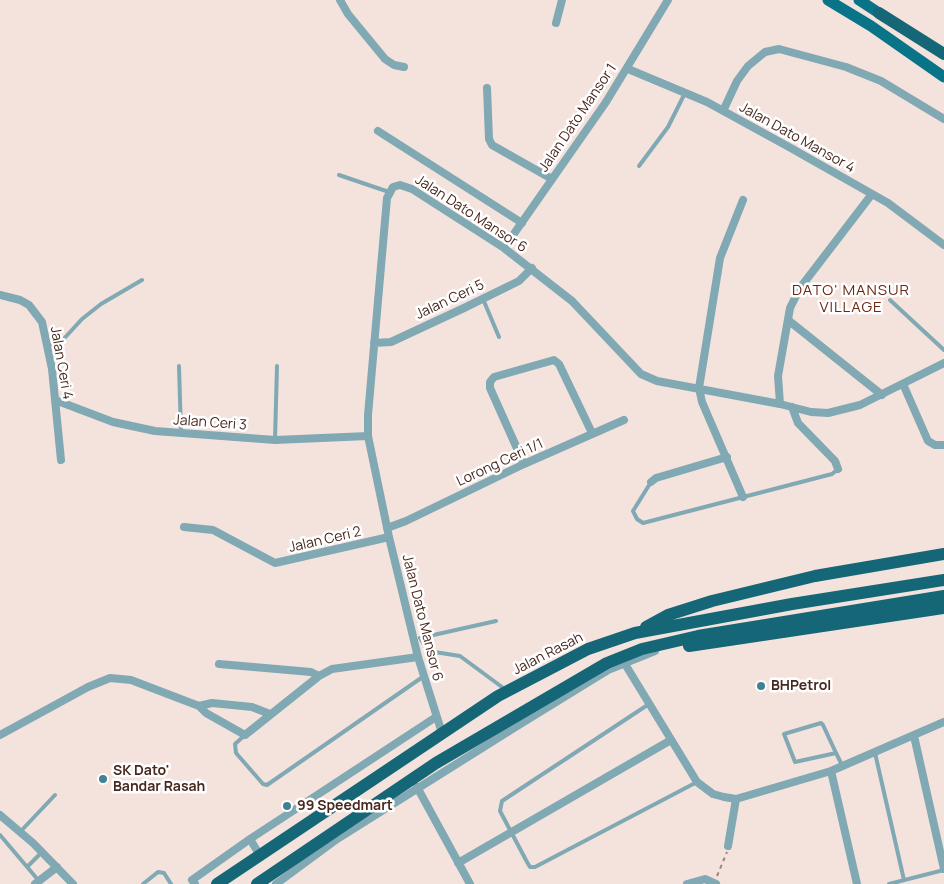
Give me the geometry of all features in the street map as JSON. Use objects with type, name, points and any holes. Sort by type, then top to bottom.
[{"type":"highway","points":[[879,13],[944,54]]},
{"type":"highway","points":[[636,633],[668,615],[712,601],[815,576],[944,554]]},
{"type":"highway","name":"Jalan Rasah","points":[[217,884],[259,854],[508,691],[588,649],[636,633],[792,604],[944,580]]},
{"type":"highway","points":[[257,884],[436,763],[606,663],[642,649],[698,636],[944,596]]},
{"type":"highway","points":[[606,663],[655,651],[942,611]]},
{"type":"main road","points":[[828,0],[871,26],[944,77]]},
{"type":"main road","points":[[859,0],[944,58]]},
{"type":"main road","points":[[871,26],[944,86]]},
{"type":"street","points":[[340,0],[348,14],[385,59],[394,65],[404,67]]},
{"type":"street","points":[[556,22],[562,0]]},
{"type":"street","name":"Jalan Dato Mansor 1","points":[[504,248],[628,69],[668,0]]},
{"type":"street","points":[[724,111],[738,81],[748,66],[765,52],[779,49],[846,67],[881,80],[944,119]]},
{"type":"street","name":"Jalan Dato Mansor 4","points":[[628,69],[724,111],[888,203],[944,245]]},
{"type":"street","points":[[487,88],[488,139],[492,145],[552,179]]},
{"type":"street","points":[[378,131],[522,222]]},
{"type":"street","name":"Jalan Dato Mansor 6","points":[[442,733],[418,657],[417,638],[389,537],[368,436],[374,343],[389,192],[393,187],[400,185],[412,189],[532,268],[593,321],[641,374],[657,381],[780,404],[811,412],[828,413],[852,409],[944,363]]},
{"type":"street","points":[[780,404],[778,376],[790,308],[800,288],[872,194]]},
{"type":"street","points":[[743,200],[724,244],[718,265],[699,388],[702,402],[743,497]]},
{"type":"street","name":"Jalan Ceri 5","points":[[374,343],[391,342],[483,299],[519,281],[532,268]]},
{"type":"street","name":"Jalan Ceri 4","points":[[0,295],[20,300],[35,310],[42,322],[48,346],[56,400],[61,460]]},
{"type":"street","points":[[788,320],[882,395]]},
{"type":"street","points":[[524,464],[490,388],[490,382],[494,377],[554,360],[559,364],[592,433]]},
{"type":"street","points":[[903,384],[928,441],[935,445],[944,445]]},
{"type":"street","name":"Jalan Ceri 3","points":[[56,400],[113,422],[155,431],[181,434],[275,440],[368,436]]},
{"type":"street","points":[[792,407],[798,423],[834,461],[838,469]]},
{"type":"street","name":"Lorong Ceri 1/1","points":[[387,528],[406,521],[524,464],[624,420]]},
{"type":"street","points":[[651,482],[656,478],[727,457]]},
{"type":"street","name":"Jalan Ceri 2","points":[[184,527],[213,530],[274,563],[389,537]]},
{"type":"street","points":[[276,884],[337,839],[600,675],[655,651]]},
{"type":"street","points":[[0,735],[88,686],[110,678],[132,680],[200,706],[206,713],[244,736],[319,676],[341,666],[418,657]]},
{"type":"street","points":[[218,664],[311,672],[319,676]]},
{"type":"street","points":[[625,664],[696,782],[714,794],[736,798],[832,771],[944,722]]},
{"type":"street","points":[[200,706],[212,703],[252,707],[270,714]]},
{"type":"street","points":[[191,883],[250,839],[436,717]]},
{"type":"street","points":[[914,736],[944,870]]},
{"type":"street","points":[[458,863],[671,740]]},
{"type":"street","points":[[832,771],[857,884]]},
{"type":"street","points":[[417,788],[470,884]]},
{"type":"street","points":[[728,846],[736,798]]},
{"type":"street","points":[[0,816],[42,852],[73,884]]},
{"type":"street","points":[[250,839],[259,854]]},
{"type":"street","points":[[37,882],[57,867]]},
{"type":"street","points":[[687,884],[705,879],[714,883]]},
{"type":"lane","points":[[640,166],[668,127],[685,93]]},
{"type":"lane","points":[[339,176],[389,192]]},
{"type":"lane","points":[[48,346],[60,342],[82,319],[101,304],[142,280]]},
{"type":"lane","points":[[483,299],[499,337]]},
{"type":"lane","points":[[890,300],[944,350]]},
{"type":"lane","points":[[179,366],[181,434]]},
{"type":"lane","points":[[275,440],[277,366]]},
{"type":"lane","points":[[651,482],[634,511],[637,519],[643,523],[832,474],[838,469]]},
{"type":"lane","points":[[417,638],[496,621]]},
{"type":"lane","points":[[417,638],[428,650],[460,656],[508,691]]},
{"type":"lane","points":[[244,736],[235,744],[236,753],[263,784],[267,784],[424,676]]},
{"type":"lane","points":[[649,704],[502,801],[500,811],[528,865],[535,867],[696,782]]},
{"type":"lane","points":[[836,752],[795,762],[784,734],[819,722],[823,725],[836,752],[843,767]]},
{"type":"lane","points":[[875,753],[904,880]]},
{"type":"lane","points":[[20,832],[55,795]]},
{"type":"lane","points":[[0,836],[28,866],[37,882]]},
{"type":"lane","points":[[28,866],[42,852]]},
{"type":"lane","points":[[889,884],[944,870]]},
{"type":"lane","points":[[143,884],[158,872],[164,873],[171,884]]},
{"type":"path","points":[[714,883],[724,862],[728,846]]},
{"type":"place","name":"BHPetrol","points":[[761,686]]},
{"type":"place","name":"SK Dato' Bandar Rasah","points":[[103,779]]},
{"type":"place","name":"99 Speedmart","points":[[287,806]]},
{"type":"district","name":"DATO' MANSUR VILLAGE","points":[[851,300]]}]
